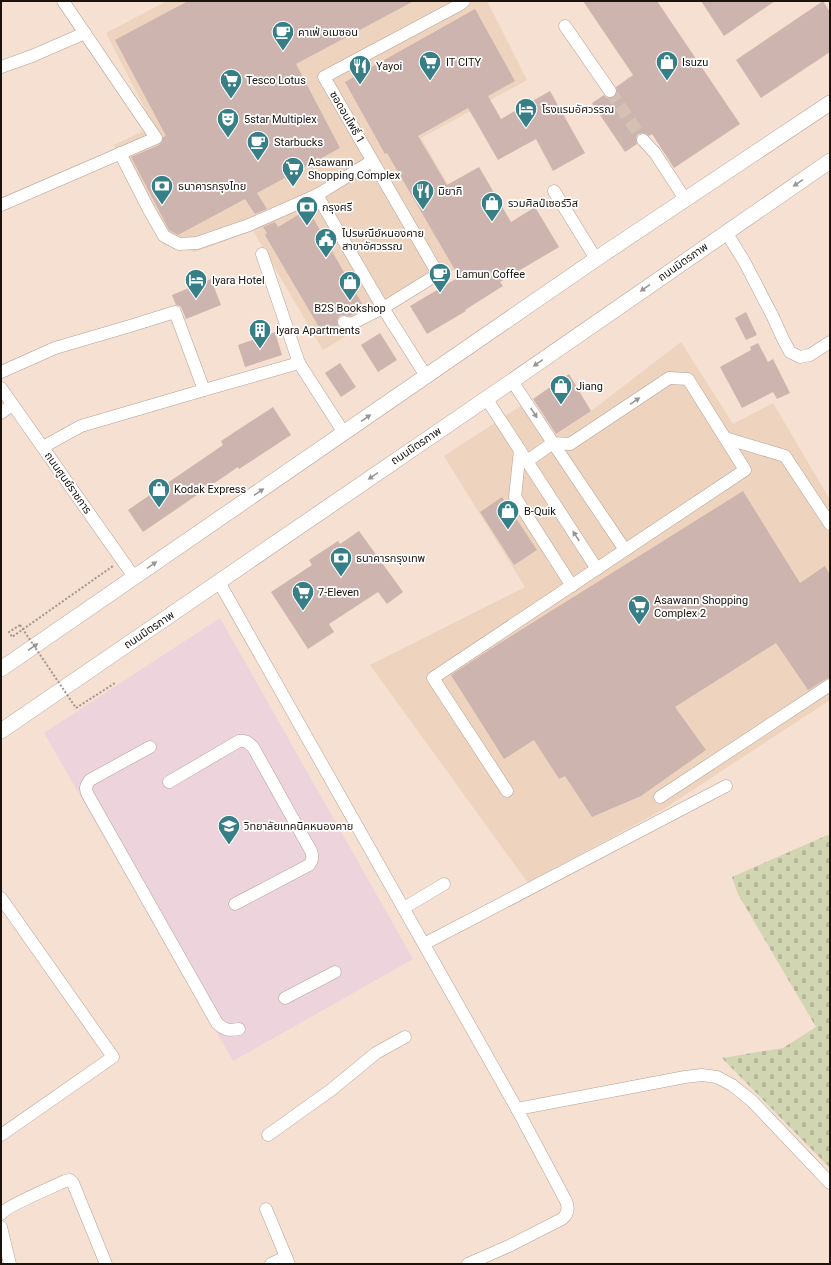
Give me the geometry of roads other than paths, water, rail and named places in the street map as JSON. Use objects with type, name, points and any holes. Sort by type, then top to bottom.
[{"type":"main road","points":[[1,669],[596,259],[830,102]]},
{"type":"main road","name":"ถนนมิตรภาพ","points":[[1,731],[830,161]]},
{"type":"street","points":[[1,205],[156,138],[63,1]]},
{"type":"street","name":"ซอดอนโพธิ์ 1","points":[[383,308],[438,274],[324,77],[464,1]]},
{"type":"street","points":[[565,26],[610,90]]},
{"type":"street","points":[[1,67],[32,56],[85,33]]},
{"type":"street","points":[[643,140],[655,153],[686,198]]},
{"type":"street","points":[[120,153],[164,236],[179,244],[197,243],[249,225],[317,195],[372,161]]},
{"type":"street","points":[[554,191],[596,259]]},
{"type":"street","points":[[317,195],[383,308],[426,376]]},
{"type":"street","points":[[726,232],[744,261],[790,352],[800,357],[810,355],[830,342]]},
{"type":"street","points":[[262,254],[299,363],[344,433]]},
{"type":"street","points":[[344,322],[351,324],[383,308]]},
{"type":"street","points":[[1,372],[55,348],[175,312],[204,390]]},
{"type":"street","points":[[43,447],[81,426],[299,363]]},
{"type":"street","points":[[507,790],[433,678],[745,470],[688,379],[669,378],[570,444],[553,443],[527,462]]},
{"type":"street","points":[[512,380],[625,550]]},
{"type":"street","name":"ถนนศูนย์ราชการ","points":[[1,388],[134,577]]},
{"type":"street","points":[[486,398],[597,568]]},
{"type":"street","points":[[1,413],[12,405]]},
{"type":"street","points":[[725,438],[785,456],[830,524]]},
{"type":"street","points":[[520,450],[515,497],[572,586]]},
{"type":"street","points":[[219,582],[404,908],[566,1201],[568,1209],[567,1213],[562,1219],[509,1246],[468,1264]]},
{"type":"street","points":[[660,797],[830,685]]},
{"type":"street","points":[[169,782],[239,742],[244,741],[249,743],[253,747],[312,851],[312,861],[309,865],[235,904]]},
{"type":"street","points":[[150,747],[90,780],[86,784],[85,789],[217,1023],[223,1029],[231,1031],[239,1029]]},
{"type":"street","points":[[424,944],[726,786]]},
{"type":"street","points":[[404,908],[444,884]]},
{"type":"street","points":[[1,898],[113,1057],[1,1135]]},
{"type":"street","points":[[286,998],[335,972]]},
{"type":"street","points":[[268,1135],[331,1090],[376,1053],[405,1037]]},
{"type":"street","points":[[517,1110],[685,1077],[702,1075],[717,1078],[732,1085],[752,1101],[830,1183]]},
{"type":"street","points":[[1,1214],[2,1212],[64,1181],[70,1180],[73,1183],[106,1264]]},
{"type":"street","points":[[266,1208],[287,1261],[271,1264]]},
{"type":"street","points":[[1,1227],[10,1264]]},
{"type":"tunnel","points":[[610,91],[643,140]]},
{"type":"place","name":"คาเฟ่ อเมซอน","points":[[283,52]]},
{"type":"place","name":"IT CITY","points":[[430,82]]},
{"type":"place","name":"Isuzu","points":[[667,82]]},
{"type":"place","name":"Yayoi","points":[[360,86]]},
{"type":"place","name":"Tesco Lotus","points":[[231,100]]},
{"type":"place","name":"โรงแรมอัศวรรณ","points":[[526,128]]},
{"type":"place","name":"5star Multiplex","points":[[228,138]]},
{"type":"place","name":"Starbucks","points":[[258,162]]},
{"type":"place","name":"Asawann Shopping Complex","points":[[293,188]]},
{"type":"place","name":"ธนาคารกรุงไทย","points":[[162,206]]},
{"type":"place","name":"มิยากิ","points":[[423,210]]},
{"type":"place","name":"รวมศิลป์เซอร์วิส","points":[[492,222]]},
{"type":"place","name":"กรุงศรี","points":[[307,226]]},
{"type":"place","name":"ไปรษณีย์หนองคาย สาขาอัศวรรณ","points":[[326,258]]},
{"type":"place","name":"Lamun Coffee","points":[[440,294]]},
{"type":"place","name":"Iyara Hotel","points":[[196,300]]},
{"type":"place","name":"B2S Bookshop","points":[[350,302]]},
{"type":"place","name":"Iyara Apartments","points":[[260,350]]},
{"type":"place","name":"Jiang","points":[[561,406]]},
{"type":"place","name":"Kodak Express","points":[[159,508]]},
{"type":"place","name":"B-Quik","points":[[508,530]]},
{"type":"place","name":"ธนาคารกรุงเทพ","points":[[341,578]]},
{"type":"place","name":"7-Eleven","points":[[303,612]]},
{"type":"place","name":"Asawann Shopping Complex 2","points":[[639,626]]},
{"type":"place","name":"วิทยาลัยเทคนิคหนองคาย","points":[[229,846]]}]
